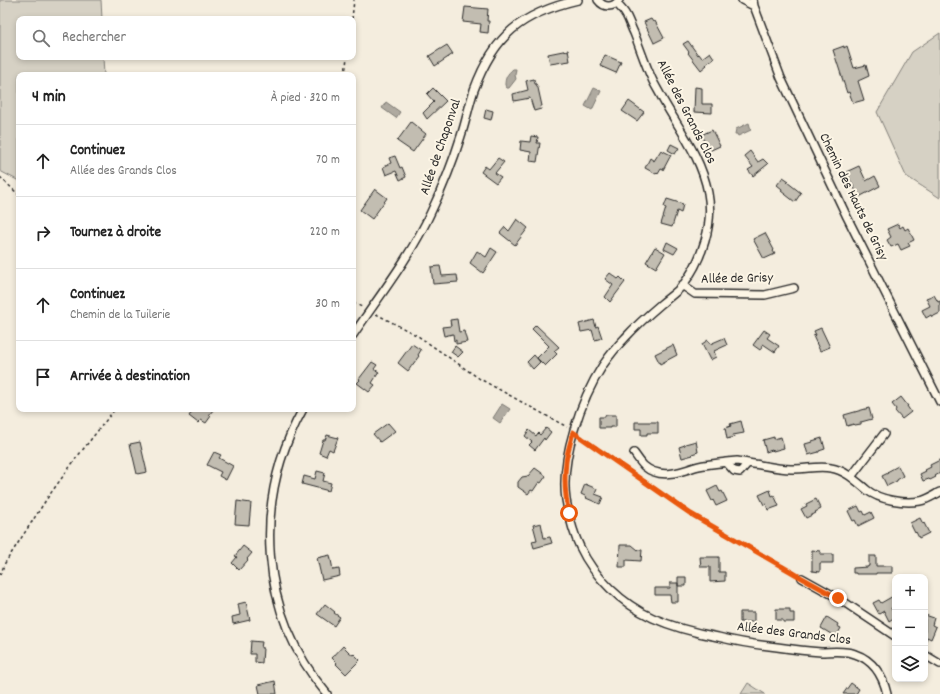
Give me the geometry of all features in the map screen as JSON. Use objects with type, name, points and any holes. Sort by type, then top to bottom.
[{"type":"street","name":"Allée de Chaponval","points":[[356,331],[401,265],[430,214],[447,177],[482,69],[495,46],[512,28],[523,20],[562,4],[578,0]]},
{"type":"street","points":[[598,0],[600,3],[607,6],[611,6],[618,2]]},
{"type":"street","points":[[742,0],[753,3]]},
{"type":"street","name":"Allée des Grands Clos","points":[[618,2],[626,14],[652,79],[696,156],[704,175],[709,195],[710,218],[700,257],[682,285],[638,324],[613,352],[594,380],[584,402],[573,432],[566,461],[565,481],[566,498],[570,518],[580,546],[588,561],[605,582],[626,602],[652,618],[695,632],[742,643],[852,653],[871,663],[878,671],[887,694]]},
{"type":"street","name":"Chemin des Hauts de Grisy","points":[[753,3],[781,78],[847,217],[940,402]]},
{"type":"street","name":"Allée de Grisy","points":[[682,285],[695,294],[765,295],[794,288]]},
{"type":"street","points":[[302,412],[284,449],[274,485],[269,525],[271,561],[275,589],[286,624],[307,668],[327,694]]},
{"type":"street","points":[[851,477],[884,434]]},
{"type":"street","points":[[634,453],[644,466],[656,473],[667,474],[680,472],[696,467],[726,462],[734,471],[740,472],[748,463],[790,470],[820,466],[833,468],[844,472],[869,492],[896,502],[921,501],[940,492]]},
{"type":"street","points":[[802,578],[838,598],[892,634]]},
{"type":"street","points":[[928,657],[940,664]]},
{"type":"path","points":[[352,16],[354,0]]},
{"type":"path","points":[[345,72],[347,60]]},
{"type":"path","points":[[0,177],[16,192]]},
{"type":"path","points":[[356,304],[370,310],[418,336],[480,379],[567,426],[573,432],[691,514],[802,578]]},
{"type":"path","points":[[0,575],[5,563],[48,497],[113,412]]},
{"type":"shaded area","points":[[0,0],[101,0],[102,16],[16,16],[16,60],[103,60],[104,72],[16,72],[16,179],[0,171]]},
{"type":"shaded area","points":[[940,33],[940,198],[906,176],[877,112],[912,52]]},
{"type":"shaded area","points":[[513,69],[516,69],[516,79],[509,88],[507,88],[505,85],[506,78]]},
{"type":"shaded area","points":[[594,88],[601,91],[592,110],[585,106]]},
{"type":"shaded area","points":[[386,102],[400,112],[396,118],[382,108]]},
{"type":"shaded area","points":[[749,123],[751,130],[738,136],[735,134],[736,129]]},
{"type":"shaded area","points":[[502,404],[510,409],[500,423],[493,418]]},
{"type":"shaded area","points":[[748,683],[765,694],[741,694]]},
{"type":"building","points":[[465,7],[488,9],[488,33],[480,32],[481,24],[463,22]]},
{"type":"building","points":[[651,19],[653,22],[655,21],[664,38],[654,43],[644,22]]},
{"type":"building","points":[[688,41],[702,58],[710,52],[714,58],[701,70],[683,44]]},
{"type":"building","points":[[447,45],[453,54],[435,66],[429,56]]},
{"type":"building","points":[[844,46],[844,48],[847,46],[854,68],[866,65],[869,76],[858,81],[864,100],[853,103],[849,92],[847,93],[833,50]]},
{"type":"building","points":[[568,50],[570,61],[550,64],[548,54]]},
{"type":"building","points":[[605,55],[621,62],[616,73],[600,66]]},
{"type":"building","points":[[534,79],[538,88],[542,106],[540,106],[541,109],[534,111],[530,98],[514,101],[513,94],[528,90],[526,81]]},
{"type":"building","points":[[695,87],[702,88],[702,104],[712,104],[712,113],[694,112]]},
{"type":"building","points":[[433,88],[446,101],[427,119],[423,113],[434,102],[427,94]]},
{"type":"building","points":[[629,101],[644,112],[637,121],[622,111]]},
{"type":"building","points":[[486,109],[493,111],[491,120],[484,118]]},
{"type":"building","points":[[411,122],[426,134],[413,152],[397,141]]},
{"type":"building","points":[[712,130],[720,146],[709,151],[701,135]]},
{"type":"building","points":[[531,136],[538,137],[537,143],[540,143],[537,162],[530,161],[531,152],[520,150],[521,141],[530,142]]},
{"type":"building","points":[[671,144],[679,148],[675,154],[668,150]]},
{"type":"building","points":[[661,150],[671,155],[663,170],[661,169],[658,174],[656,174],[645,168],[650,158],[654,161]]},
{"type":"building","points":[[750,151],[758,162],[763,159],[768,164],[753,176],[748,170],[753,167],[744,156]]},
{"type":"building","points":[[395,156],[406,177],[400,180],[396,171],[386,175],[383,167],[391,163],[389,158]]},
{"type":"building","points":[[498,158],[504,162],[495,173],[501,177],[496,183],[481,172],[485,166],[489,169]]},
{"type":"building","points":[[859,166],[866,181],[875,176],[880,186],[859,197],[846,172]]},
{"type":"building","points":[[783,177],[801,193],[795,202],[781,191],[782,189],[777,185]]},
{"type":"building","points":[[375,189],[387,198],[372,219],[360,210]]},
{"type":"building","points":[[667,199],[683,204],[681,213],[677,211],[672,227],[661,224]]},
{"type":"building","points":[[517,219],[528,228],[515,245],[500,233],[505,227],[509,231]]},
{"type":"building","points":[[898,224],[900,228],[903,226],[905,230],[908,228],[914,240],[908,243],[910,246],[901,250],[898,244],[891,247],[887,240],[891,237],[887,229]]},
{"type":"building","points":[[765,233],[775,254],[764,259],[753,239]]},
{"type":"building","points":[[667,242],[678,248],[674,254],[664,249]]},
{"type":"building","points":[[655,247],[665,253],[656,268],[646,262]]},
{"type":"building","points":[[491,248],[497,252],[483,273],[470,263],[477,251],[486,257]]},
{"type":"building","points":[[440,266],[442,276],[457,275],[458,282],[433,284],[431,267]]},
{"type":"building","points":[[610,273],[618,279],[620,277],[625,282],[610,302],[605,297],[613,285],[605,279]]},
{"type":"building","points":[[934,295],[938,302],[940,301],[940,313],[926,318],[922,310],[930,306],[926,298]]},
{"type":"building","points":[[457,319],[459,332],[464,331],[467,342],[456,344],[453,334],[444,336],[442,327],[451,326],[450,320]]},
{"type":"building","points":[[594,320],[596,327],[598,326],[602,338],[595,340],[592,330],[581,332],[579,324]]},
{"type":"building","points":[[536,325],[559,347],[554,351],[557,354],[545,366],[537,358],[549,346],[532,329]]},
{"type":"building","points":[[821,328],[830,347],[820,351],[813,336],[816,335],[814,331]]},
{"type":"building","points":[[764,330],[770,334],[767,338],[779,346],[775,352],[763,344],[760,350],[753,345]]},
{"type":"building","points":[[724,338],[727,345],[714,351],[716,357],[710,360],[702,344],[708,340],[710,344]]},
{"type":"building","points":[[412,344],[421,350],[418,355],[419,356],[408,371],[398,363]]},
{"type":"building","points":[[673,345],[677,355],[660,364],[655,354]]},
{"type":"building","points":[[455,346],[463,352],[458,357],[451,352]]},
{"type":"building","points":[[534,355],[540,362],[533,369],[527,362]]},
{"type":"building","points":[[372,362],[377,365],[374,369],[379,372],[372,383],[375,385],[369,392],[357,383]]},
{"type":"building","points":[[901,397],[911,412],[902,419],[895,411],[896,409],[892,404]]},
{"type":"building","points":[[869,408],[872,419],[861,422],[861,424],[847,426],[844,415]]},
{"type":"building","points":[[192,412],[212,412],[209,415],[211,416],[206,423],[201,420],[198,423],[189,416]]},
{"type":"building","points":[[605,415],[616,415],[616,427],[599,428],[599,417],[605,417]]},
{"type":"building","points":[[741,421],[744,433],[733,435],[734,437],[727,439],[725,428],[731,426],[730,424]]},
{"type":"building","points":[[635,422],[658,422],[658,433],[647,433],[647,435],[641,435],[641,429],[635,429]]},
{"type":"building","points":[[388,423],[395,431],[380,442],[373,434]]},
{"type":"building","points":[[546,428],[551,432],[545,440],[544,438],[535,450],[529,445],[532,442],[525,436],[529,430],[536,436],[538,433],[540,435]]},
{"type":"building","points":[[327,435],[338,438],[333,451],[329,449],[326,456],[319,453],[323,440],[325,440]]},
{"type":"building","points":[[774,437],[774,439],[781,437],[784,448],[766,452],[763,440]]},
{"type":"building","points":[[822,438],[825,449],[808,455],[805,444]]},
{"type":"building","points":[[696,441],[698,452],[682,458],[679,447]]},
{"type":"building","points":[[140,442],[147,472],[137,474],[130,444]]},
{"type":"building","points":[[214,452],[221,455],[219,458],[233,466],[226,480],[219,476],[221,472],[207,465]]},
{"type":"building","points":[[940,460],[940,473],[930,480],[923,481],[920,474],[931,467],[930,465]]},
{"type":"building","points":[[898,466],[903,476],[887,486],[882,476]]},
{"type":"building","points":[[535,468],[546,476],[541,483],[539,482],[533,491],[531,490],[528,494],[518,487],[518,482],[522,477],[528,476]]},
{"type":"building","points":[[317,471],[325,473],[323,481],[331,483],[329,491],[302,484],[304,476],[315,479]]},
{"type":"building","points":[[585,484],[597,489],[595,494],[603,497],[600,504],[586,498],[587,497],[581,494]]},
{"type":"building","points":[[717,486],[720,492],[722,491],[727,501],[716,506],[707,491]]},
{"type":"building","points":[[770,490],[779,506],[768,510],[766,504],[764,505],[759,495]]},
{"type":"building","points":[[816,499],[821,509],[806,518],[801,509],[807,506],[806,504]]},
{"type":"building","points":[[237,501],[251,503],[249,525],[235,524]]},
{"type":"building","points":[[858,506],[861,512],[863,511],[865,515],[871,512],[874,518],[858,526],[855,520],[853,521],[848,511]]},
{"type":"building","points":[[920,518],[929,533],[919,538],[910,523]]},
{"type":"building","points":[[541,523],[544,538],[550,537],[552,543],[534,548],[532,541],[537,540],[533,525]]},
{"type":"building","points":[[620,545],[632,545],[638,550],[642,550],[641,561],[626,560],[626,567],[619,567]]},
{"type":"building","points":[[243,546],[252,553],[239,570],[232,563],[237,557],[235,556]]},
{"type":"building","points":[[812,550],[820,551],[820,554],[833,554],[833,563],[820,563],[820,572],[812,571]]},
{"type":"building","points":[[330,555],[333,570],[339,569],[340,576],[322,580],[317,558]]},
{"type":"building","points":[[869,556],[876,556],[876,566],[892,566],[892,573],[853,573],[853,568],[869,566]]},
{"type":"building","points":[[700,557],[719,557],[719,572],[725,572],[725,581],[710,582],[710,567],[701,567]]},
{"type":"building","points":[[678,577],[686,577],[686,586],[678,586]]},
{"type":"building","points":[[670,583],[678,583],[678,602],[671,602],[670,595],[655,595],[655,588],[670,588]]},
{"type":"building","points":[[892,597],[892,619],[889,621],[884,611],[879,614],[873,603],[879,600],[881,603]]},
{"type":"building","points":[[246,602],[250,620],[233,624],[232,617],[240,615],[238,604]]},
{"type":"building","points":[[325,604],[340,617],[334,626],[317,614]]},
{"type":"building","points":[[776,609],[790,609],[790,613],[794,613],[794,622],[783,622],[783,620],[776,620]]},
{"type":"building","points":[[740,612],[754,612],[754,622],[740,622]]},
{"type":"building","points":[[928,616],[934,618],[932,625],[936,627],[931,639],[928,638]]},
{"type":"building","points":[[827,617],[838,624],[837,626],[841,628],[836,637],[821,628]]},
{"type":"building","points":[[251,641],[262,642],[262,663],[255,662],[255,654],[250,654]]},
{"type":"building","points":[[343,646],[360,660],[346,674],[332,658]]},
{"type":"building","points":[[275,681],[277,694],[260,694],[258,685]]},
{"type":"building","points":[[851,683],[859,689],[856,694],[843,694]]},
{"type":"route","points":[[569,513],[565,481],[566,461],[573,432],[691,514],[838,598]]}]
